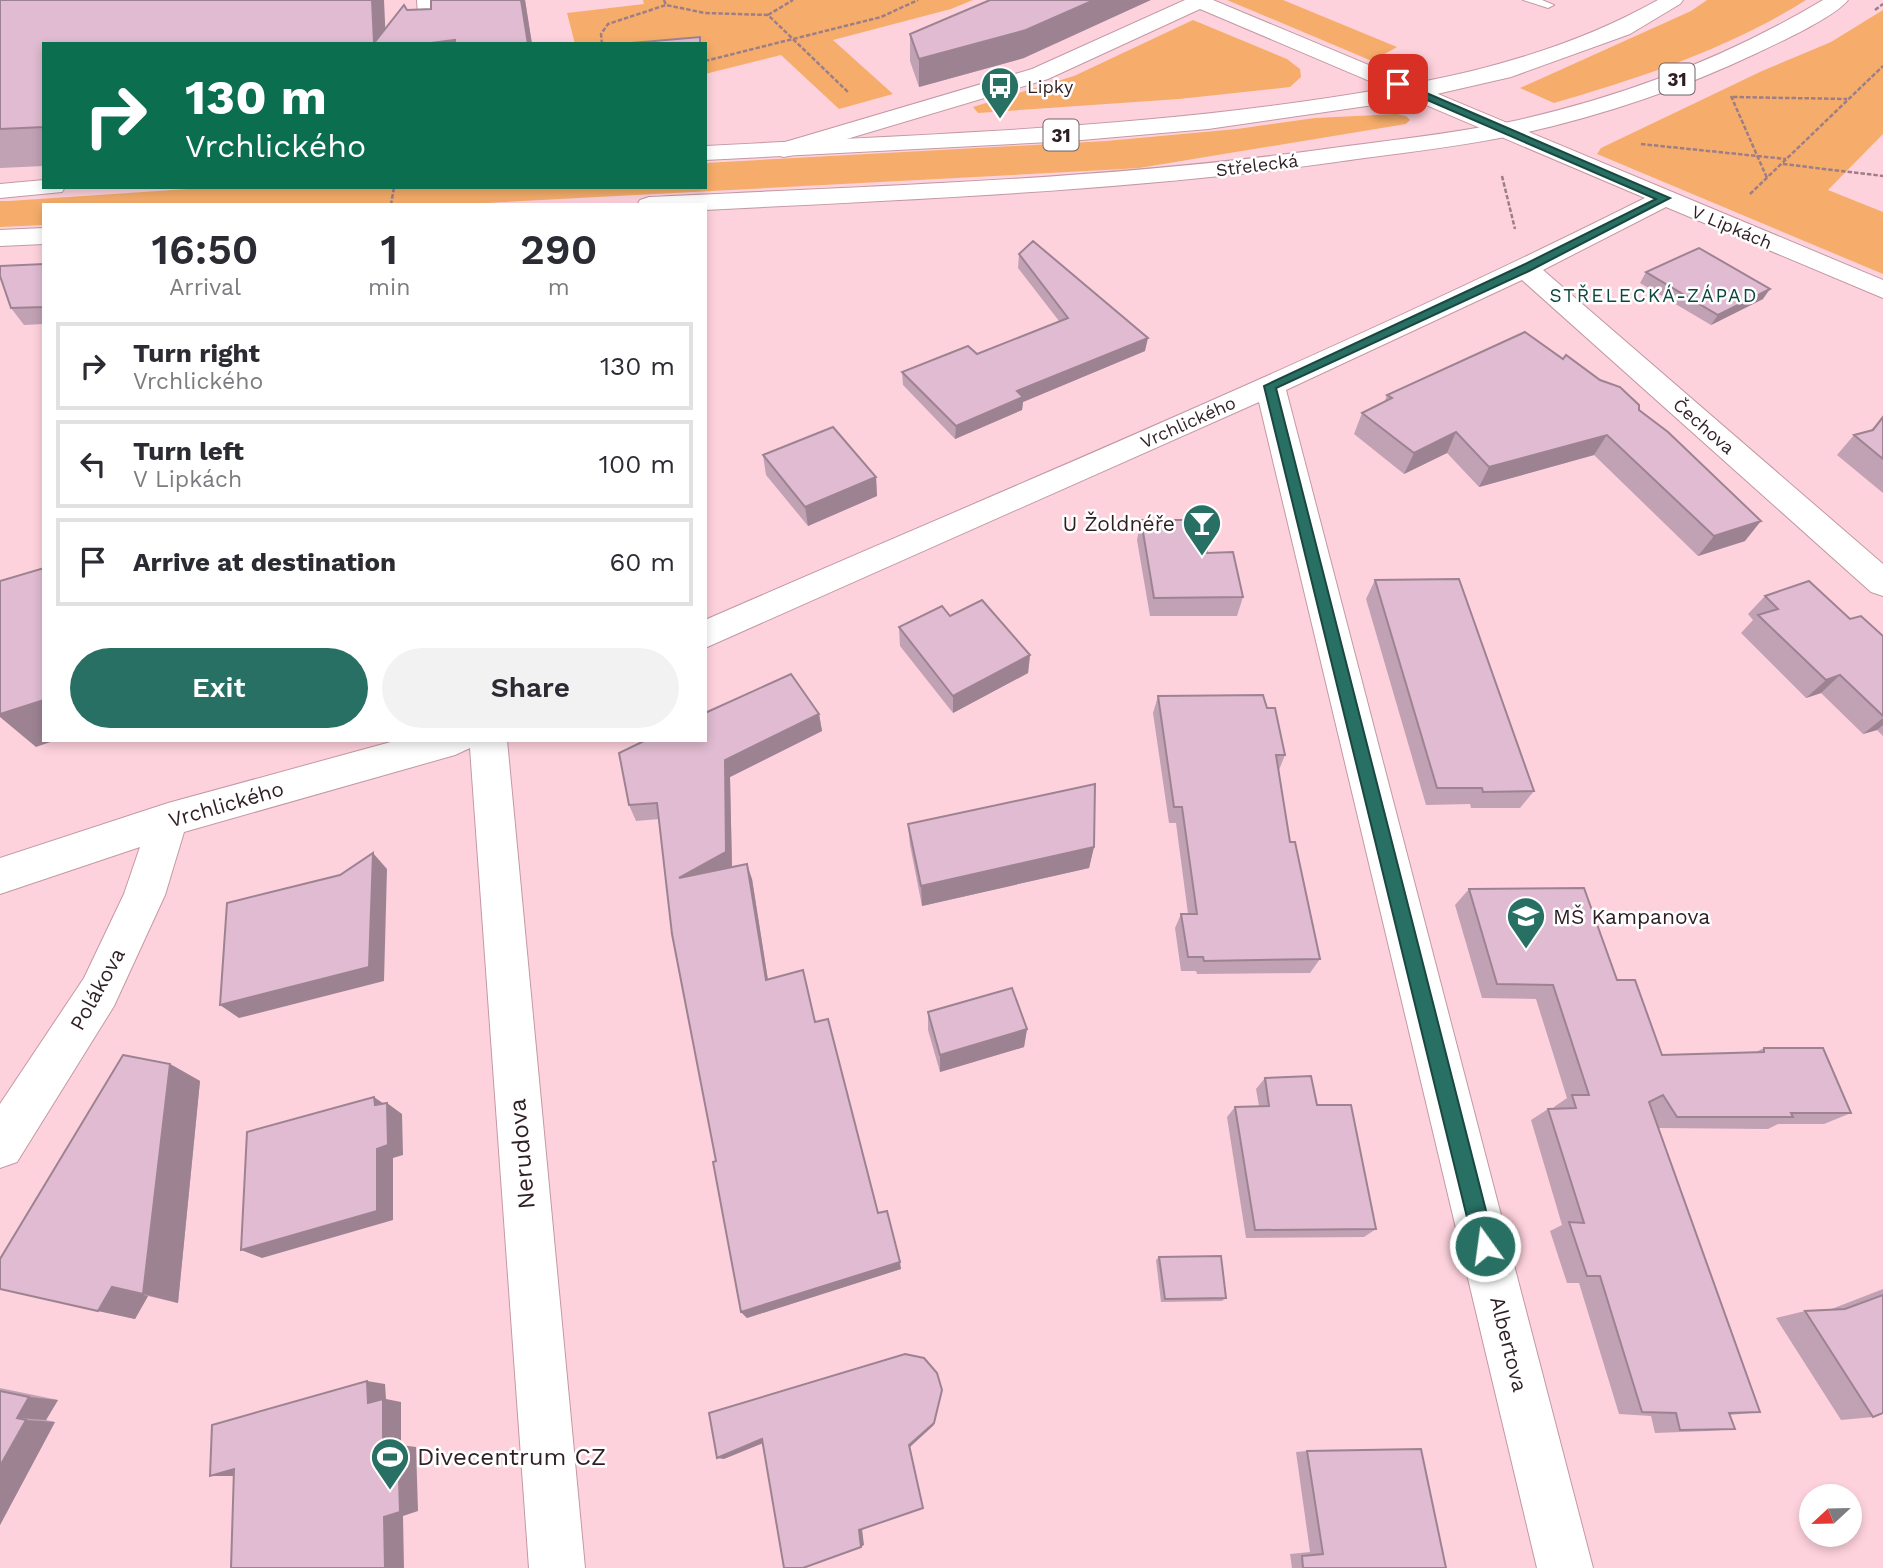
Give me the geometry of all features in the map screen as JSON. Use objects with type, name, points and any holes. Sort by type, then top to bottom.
[{"type":"street","points":[[427,0],[431,42]]},
{"type":"street","name":"31","points":[[707,153],[1070,134],[1208,122],[1415,92],[1515,68],[1622,29],[1673,0]]},
{"type":"street","name":"Střelecká","points":[[687,203],[1142,179],[1283,163],[1506,130],[1569,115],[1661,86],[1744,51],[1838,0]]},
{"type":"street","points":[[783,150],[1040,74],[1197,1]]},
{"type":"street","name":"V Lipkách","points":[[1197,1],[1883,290]]},
{"type":"street","points":[[0,191],[42,188]]},
{"type":"street","name":"Vrchlického","points":[[707,634],[1270,386],[1525,269],[1665,198]]},
{"type":"street","points":[[0,238],[42,236]]},
{"type":"street","name":"Čechova","points":[[1525,269],[1883,583]]},
{"type":"street","name":"Albertova","points":[[1270,386],[1565,1568]]},
{"type":"street","name":"Vrchlického","points":[[0,876],[168,820],[448,742]]},
{"type":"street","name":"Nerudova","points":[[488,742],[557,1568]]},
{"type":"street","name":"Polákova","points":[[0,1145],[99,992],[144,895],[168,820]]},
{"type":"lane","points":[[1529,0],[1548,5]]},
{"type":"path","points":[[664,0],[666,5]]},
{"type":"path","points":[[602,42],[600,34],[608,24],[666,5],[705,13],[768,15],[793,0]]},
{"type":"path","points":[[707,60],[881,17],[918,0]]},
{"type":"path","points":[[768,15],[857,101]]},
{"type":"path","points":[[1722,222],[1883,66]]},
{"type":"path","points":[[1730,88],[1731,97],[1767,178]]},
{"type":"path","points":[[1724,95],[1776,100],[1848,99]]},
{"type":"path","points":[[1638,144],[1787,159]]},
{"type":"path","points":[[1782,164],[1883,176]]},
{"type":"shaded area","points":[[643,0],[973,0],[951,9],[833,40],[893,94],[839,109],[781,55],[707,74],[707,42],[574,42],[567,13],[644,4]]},
{"type":"shaded area","points":[[1227,0],[1283,0],[1397,47],[1372,61]]},
{"type":"shaded area","points":[[1707,0],[1806,0],[1716,47],[1651,72],[1554,103],[1520,88],[1691,11]]},
{"type":"shaded area","points":[[1883,10],[1883,134],[1828,190],[1883,212],[1883,274],[1597,154],[1601,148],[1762,71],[1831,42]]},
{"type":"shaded area","points":[[1193,20],[1287,59],[1300,69],[1301,77],[1290,87],[1179,99],[978,113],[973,107],[1074,76]]},
{"type":"shaded area","points":[[1397,114],[1410,120],[1406,124],[1139,168],[484,203],[42,203],[42,225],[0,227],[0,201],[188,189],[707,189],[707,163],[1106,141],[1237,129],[1315,118]]},
{"type":"building","points":[[0,0],[372,0],[374,42],[42,42],[42,127],[0,129]]},
{"type":"building","points":[[431,0],[521,0],[528,42],[375,42],[404,5],[407,10],[431,9]]},
{"type":"building","points":[[990,0],[1094,0],[1026,30],[919,59],[910,34]]},
{"type":"building","points":[[700,37],[700,42],[643,42]]},
{"type":"building","points":[[1033,241],[1148,338],[1017,391],[1023,397],[956,426],[902,372],[968,346],[977,354],[1068,318],[1019,254]]},
{"type":"building","points":[[1699,248],[1770,289],[1718,315],[1646,272]]},
{"type":"building","points":[[42,264],[42,307],[11,308],[0,276],[0,266]]},
{"type":"building","points":[[1525,332],[1563,359],[1566,355],[1600,380],[1620,387],[1639,405],[1639,410],[1668,432],[1761,521],[1714,536],[1607,435],[1489,467],[1456,432],[1414,453],[1362,413],[1392,398],[1387,395]]},
{"type":"building","points":[[1883,417],[1883,459],[1854,435],[1873,430]]},
{"type":"building","points":[[833,427],[876,477],[805,507],[763,455]]},
{"type":"building","points":[[1141,520],[1202,520],[1207,553],[1233,552],[1243,597],[1154,598]]},
{"type":"building","points":[[42,569],[42,701],[0,714],[0,581]]},
{"type":"building","points":[[1459,579],[1534,791],[1483,792],[1482,788],[1437,788],[1375,580]]},
{"type":"building","points":[[1809,581],[1850,619],[1861,616],[1883,636],[1883,716],[1840,675],[1826,680],[1758,615],[1778,609],[1765,596]]},
{"type":"building","points":[[982,600],[1030,655],[953,696],[899,627],[942,606],[950,616]]},
{"type":"building","points":[[791,674],[819,714],[725,760],[726,852],[679,878],[747,864],[766,980],[803,970],[815,1022],[828,1019],[878,1213],[887,1211],[900,1262],[741,1312],[713,1162],[716,1161],[672,934],[657,803],[629,805],[619,753],[642,742],[707,742],[707,712]]},
{"type":"building","points":[[1263,695],[1267,708],[1275,708],[1285,755],[1276,755],[1290,842],[1295,842],[1320,959],[1204,961],[1203,957],[1188,957],[1181,914],[1197,914],[1182,807],[1174,807],[1158,696]]},
{"type":"building","points":[[1095,784],[1094,847],[921,886],[908,824]]},
{"type":"building","points":[[373,853],[369,967],[220,1005],[227,903],[340,875]]},
{"type":"building","points":[[1584,888],[1617,980],[1635,980],[1662,1055],[1764,1052],[1764,1048],[1823,1048],[1851,1113],[1791,1113],[1793,1117],[1677,1117],[1663,1095],[1649,1102],[1760,1412],[1729,1413],[1735,1429],[1680,1430],[1676,1413],[1642,1412],[1600,1276],[1587,1276],[1569,1222],[1584,1223],[1548,1109],[1576,1108],[1572,1095],[1589,1095],[1553,985],[1497,984],[1469,889]]},
{"type":"building","points":[[1012,988],[1027,1029],[940,1055],[928,1012]]},
{"type":"building","points":[[123,1055],[170,1064],[143,1294],[112,1287],[98,1311],[0,1289],[0,1259]]},
{"type":"building","points":[[1311,1076],[1317,1105],[1351,1105],[1376,1229],[1255,1230],[1235,1107],[1269,1106],[1265,1078]]},
{"type":"building","points":[[374,1097],[375,1105],[387,1103],[388,1145],[377,1149],[377,1211],[241,1250],[247,1132]]},
{"type":"building","points":[[1221,1256],[1226,1298],[1165,1299],[1159,1257]]},
{"type":"building","points":[[1883,1295],[1883,1413],[1873,1417],[1805,1311],[1845,1309]]},
{"type":"building","points":[[905,1354],[924,1358],[937,1373],[942,1390],[934,1423],[909,1445],[923,1508],[859,1530],[861,1547],[803,1568],[784,1568],[762,1439],[717,1458],[709,1413]]},
{"type":"building","points":[[367,1381],[368,1403],[383,1399],[383,1450],[398,1445],[400,1512],[384,1517],[385,1568],[231,1568],[234,1469],[210,1476],[212,1425]]},
{"type":"building","points":[[0,1391],[29,1397],[17,1418],[26,1420],[0,1466]]},
{"type":"building","points":[[1421,1449],[1446,1568],[1303,1568],[1302,1556],[1323,1554],[1307,1451]]},
{"type":"place","name":"Lipky","points":[[1000,120]]},
{"type":"place","name":"U Žoldnéře","points":[[1202,557]]},
{"type":"place","name":"MŠ Kampanova","points":[[1526,950]]},
{"type":"place","name":"Divecentrum CZ","points":[[390,1491]]},
{"type":"district","name":"STŘELECKÁ-ZÁPAD","points":[[1654,295]]},
{"type":"route","points":[[1398,84],[1665,198],[1525,269],[1270,386],[1485,1246]]}]
